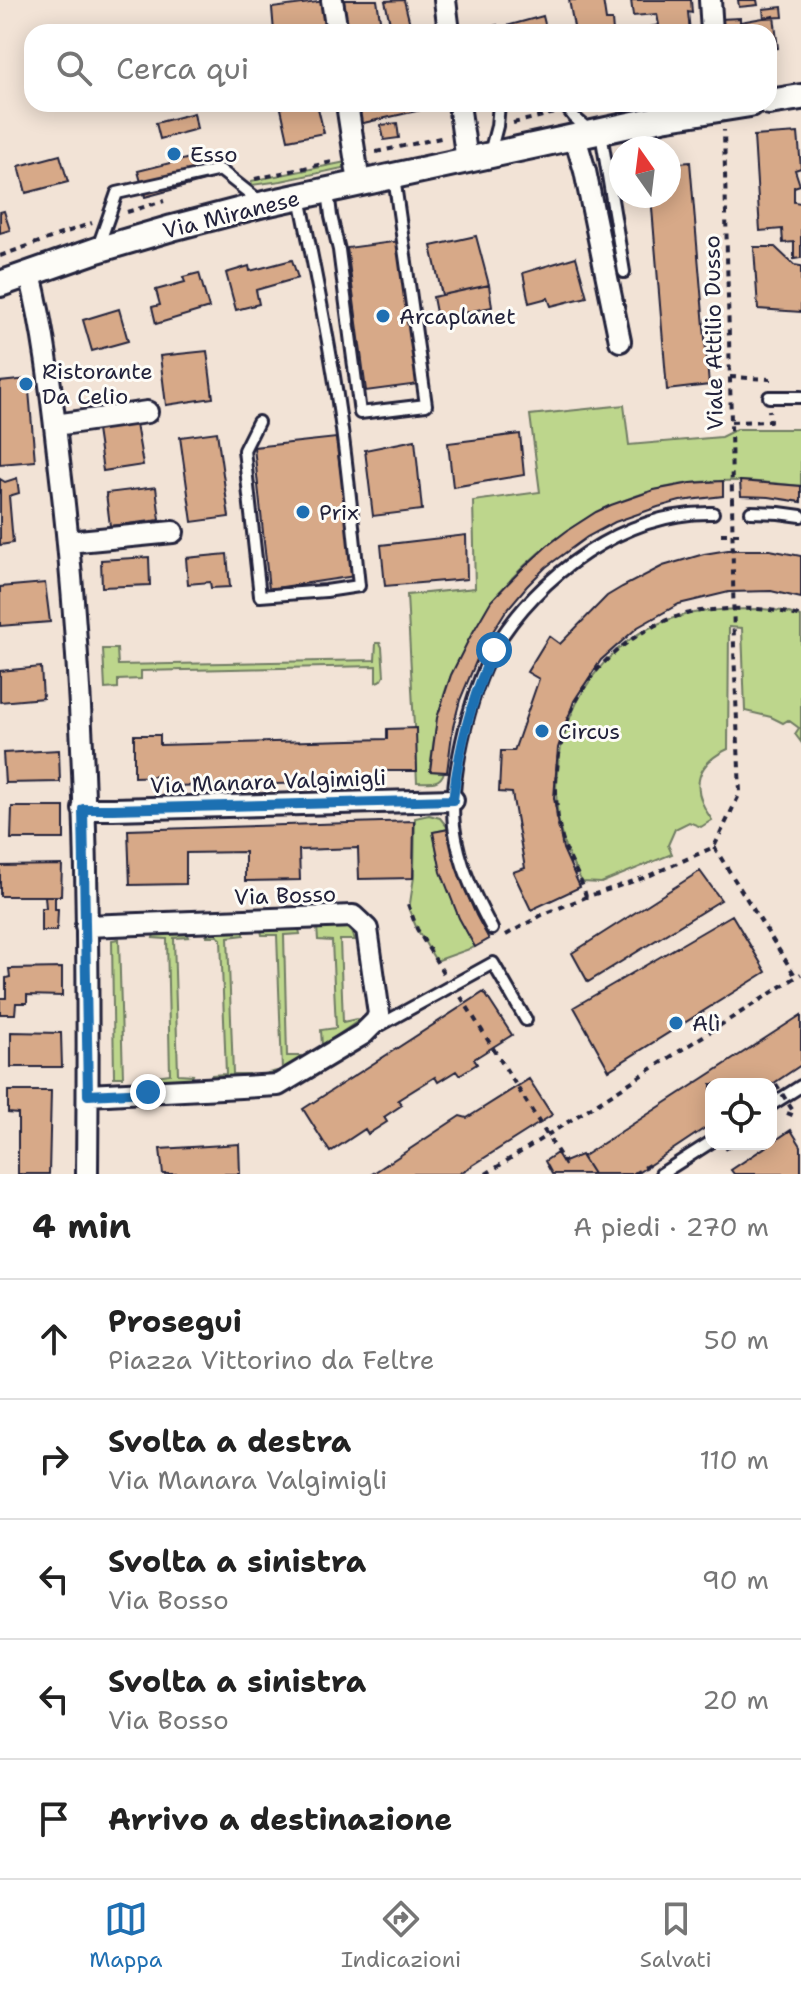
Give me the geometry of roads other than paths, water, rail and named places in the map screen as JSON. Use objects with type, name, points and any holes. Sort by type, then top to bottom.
[{"type":"street","points":[[332,0],[336,24]]},
{"type":"street","points":[[445,0],[448,24]]},
{"type":"street","points":[[710,0],[712,24]]},
{"type":"street","points":[[777,101],[801,97]]},
{"type":"street","points":[[348,112],[359,183]]},
{"type":"street","points":[[462,112],[478,159]]},
{"type":"street","name":"Via Miranese","points":[[0,284],[97,250],[264,204],[589,133],[722,114]]},
{"type":"street","points":[[589,133],[585,171],[620,341]]},
{"type":"street","points":[[30,274],[55,425],[77,642],[86,926],[87,1174]]},
{"type":"street","points":[[55,425],[147,412]]},
{"type":"street","points":[[68,542],[173,532]]},
{"type":"street","name":"Via Manara Valgimigli","points":[[83,809],[453,800]]},
{"type":"street","name":"Via Bosso","points":[[86,926],[353,916],[367,929],[378,1008],[376,1021],[363,1034]]},
{"type":"street","points":[[88,1095],[278,1085],[363,1034]]},
{"type":"lane","points":[[478,159],[497,126],[498,112]]},
{"type":"lane","points":[[570,112],[589,133],[624,272]]},
{"type":"lane","points":[[97,250],[117,193],[220,170],[264,204]]},
{"type":"lane","points":[[328,191],[339,250],[360,413],[426,405],[394,176]]},
{"type":"lane","points":[[258,422],[244,450],[260,596],[359,586],[339,406],[300,197]]},
{"type":"lane","points":[[769,397],[801,397]]},
{"type":"lane","points":[[751,512],[801,516]]},
{"type":"lane","points":[[492,929],[467,880],[455,827],[453,800],[459,757],[475,693],[494,650],[540,589],[575,560],[626,532],[667,518],[713,513]]},
{"type":"lane","points":[[363,1034],[493,963],[526,1020]]},
{"type":"lane","points":[[777,1101],[801,1086]]},
{"type":"lane","points":[[661,1174],[705,1146]]},
{"type":"place","name":"Esso","points":[[174,154]]},
{"type":"place","name":"Arcaplanet","points":[[383,316]]},
{"type":"place","name":"Ristorante Da Celio","points":[[26,384]]},
{"type":"place","name":"Prix","points":[[303,512]]},
{"type":"place","name":"Circus","points":[[542,731]]},
{"type":"place","name":"Alì","points":[[676,1023]]}]
